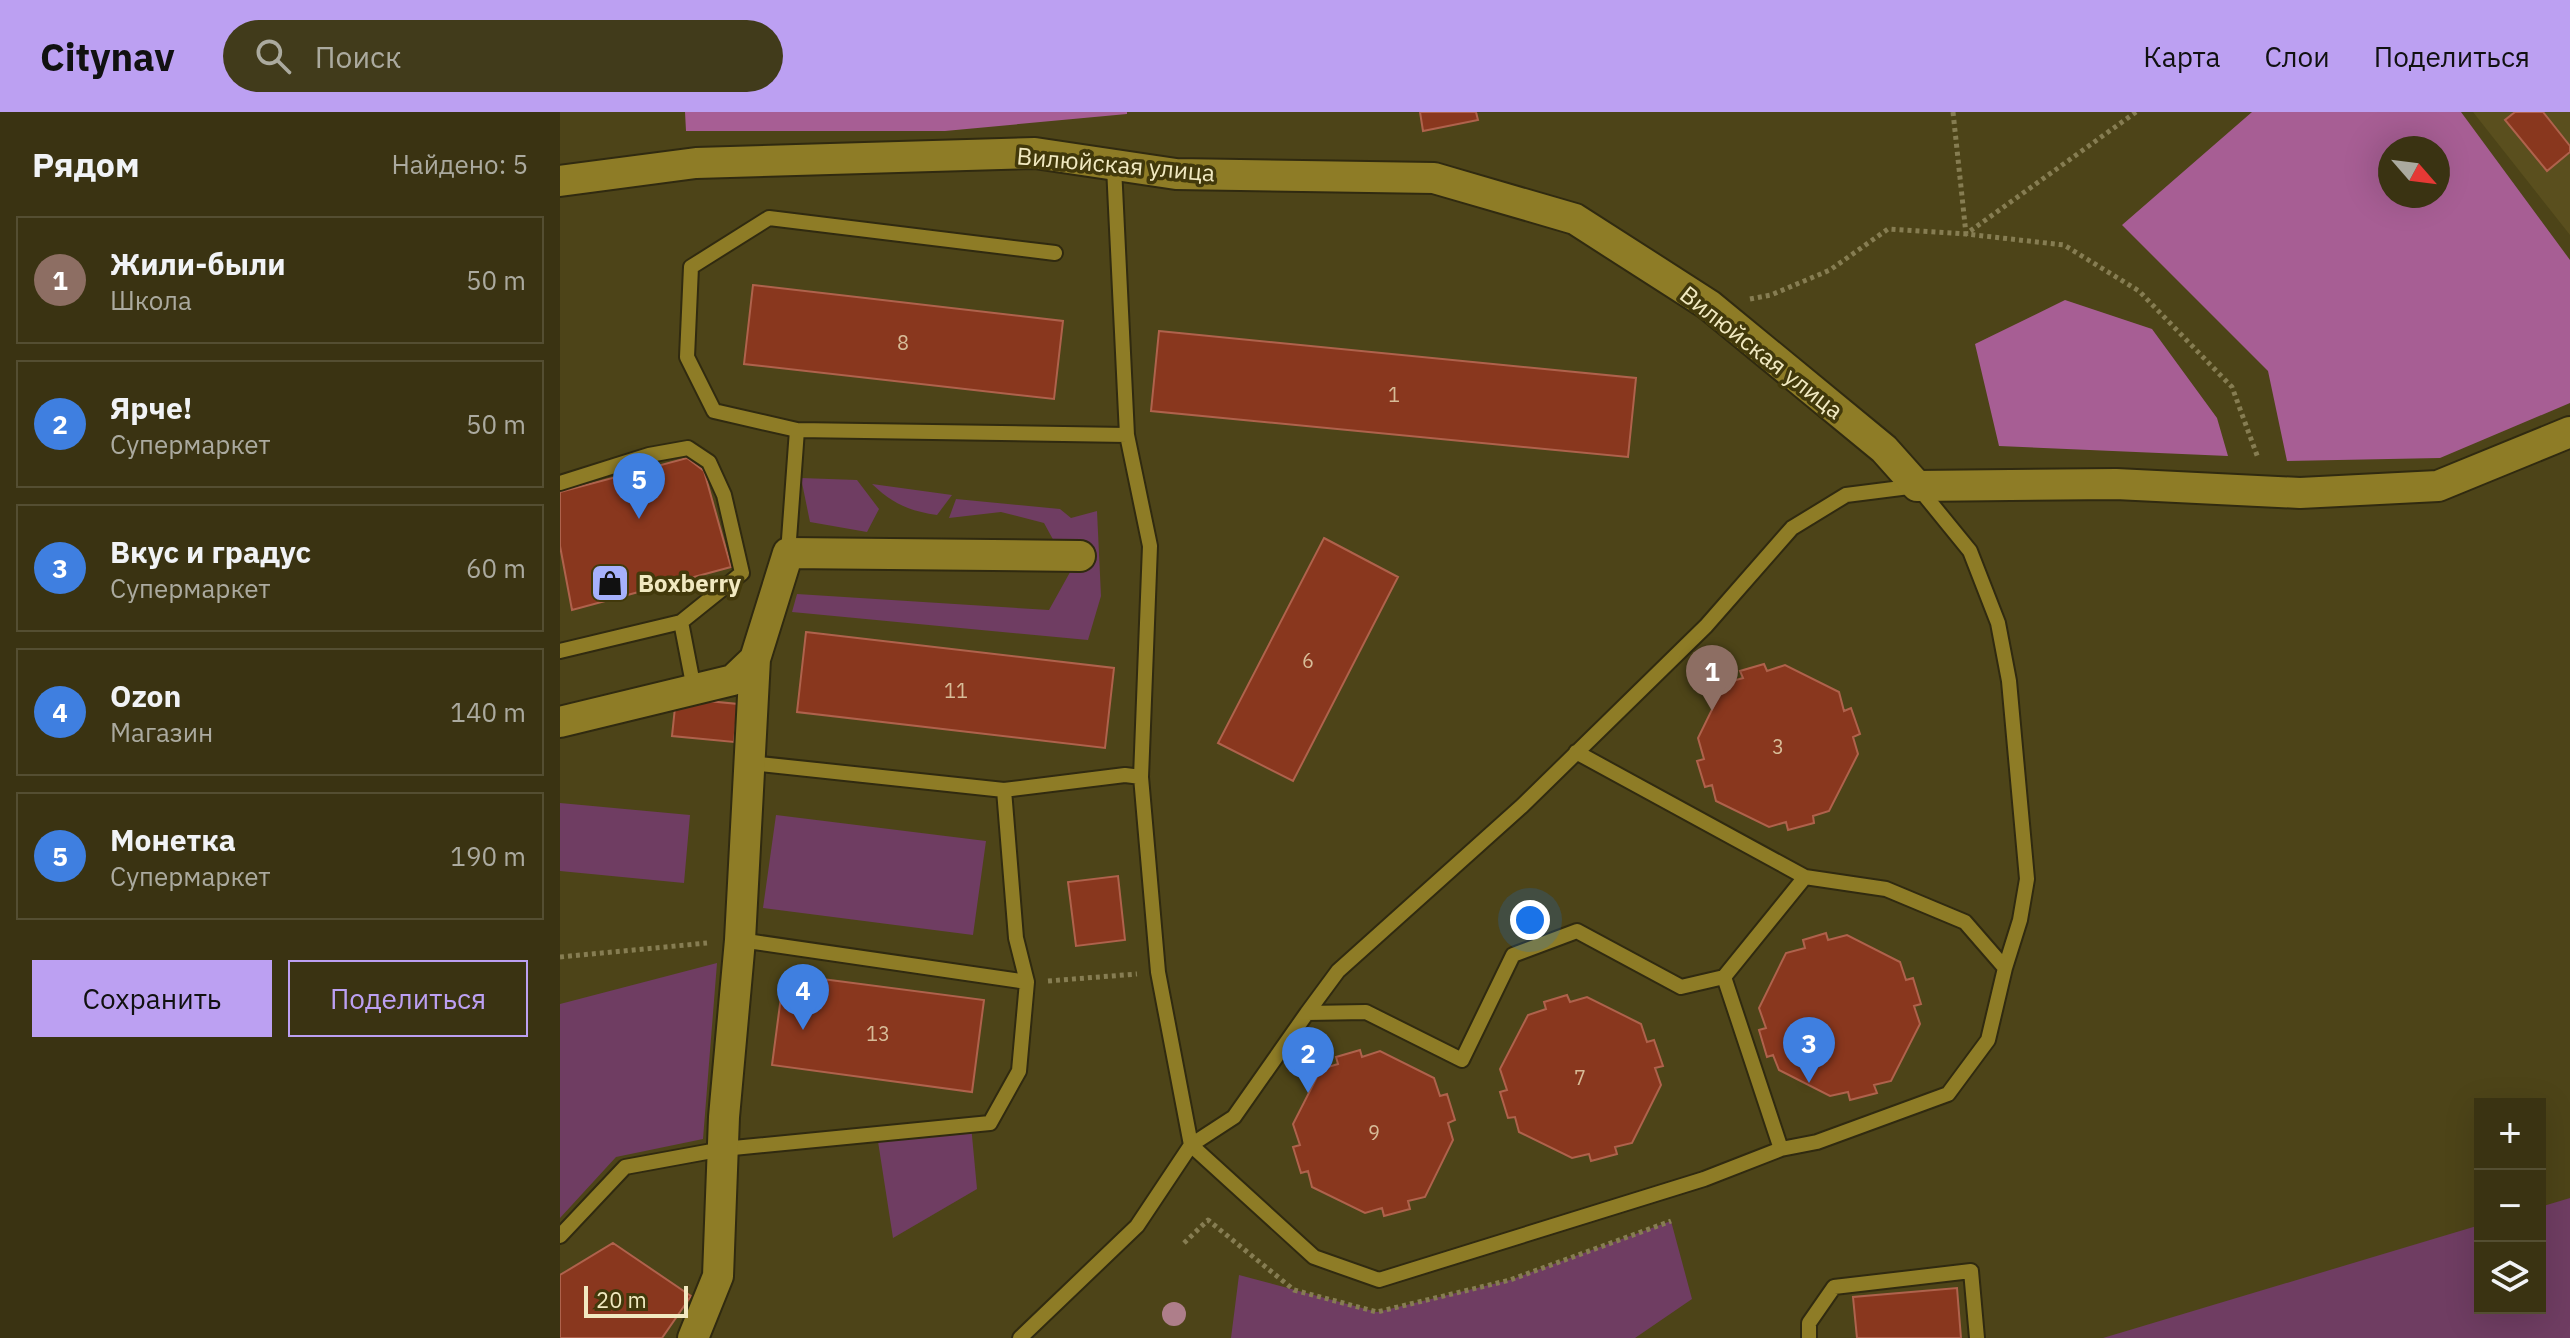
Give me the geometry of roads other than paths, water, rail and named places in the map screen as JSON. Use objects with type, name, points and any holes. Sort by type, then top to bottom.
[{"type":"street","name":"Вилюйская улица","points":[[560,181],[696,163],[1035,153],[1176,174],[1434,178],[1575,219],[1709,305],[1884,449],[1917,486]]},
{"type":"street","points":[[1917,486],[2116,484],[2270,492],[2438,486],[2570,432]]},
{"type":"street","points":[[693,1338],[718,1276],[723,1149],[740,940],[755,659],[788,553],[1080,556]]},
{"type":"street","points":[[562,714],[733,680],[755,659]]},
{"type":"lane","points":[[1020,1338],[1137,1226],[1191,1145],[1234,1117],[1338,971],[1576,752],[1706,626],[1792,528],[1846,495],[1917,486],[1970,551],[1998,623],[2009,681],[2027,879],[2020,920],[1988,1040],[1948,1094],[1817,1142],[1781,1149],[1704,1179],[1379,1280],[1314,1257],[1191,1145],[1158,972],[1141,777],[1150,546],[1127,435],[1114,167]]},
{"type":"lane","points":[[1055,253],[769,218],[691,267],[687,357],[714,411],[797,430],[1127,435]]},
{"type":"lane","points":[[788,553],[797,430]]},
{"type":"lane","points":[[560,483],[649,455],[688,448],[709,462],[724,495],[742,573],[681,622],[560,651]]},
{"type":"lane","points":[[681,622],[694,689]]},
{"type":"lane","points":[[1576,752],[1805,877],[1886,889],[1965,922],[2005,968]]},
{"type":"lane","points":[[751,763],[1004,790],[1125,775],[1141,777]]},
{"type":"lane","points":[[560,1236],[625,1167],[723,1149],[990,1123],[1019,1071],[1027,982],[1016,938],[1004,790]]},
{"type":"lane","points":[[1307,1013],[1366,1012],[1462,1060],[1513,955],[1577,931],[1681,987],[1724,977],[1805,877]]},
{"type":"lane","points":[[740,940],[1027,982]]},
{"type":"lane","points":[[1724,977],[1781,1149]]},
{"type":"lane","points":[[1809,1338],[1809,1323],[1834,1287],[1971,1271],[1977,1338]]},
{"type":"place","name":"Монетка","points":[[639,519]]},
{"type":"place","name":"Boxberry","points":[[610,583]]},
{"type":"place","name":"Жили-были","points":[[1712,711]]},
{"type":"place","name":"Ozon","points":[[803,1030]]},
{"type":"place","name":"Вкус и градус","points":[[1809,1083]]},
{"type":"place","name":"Ярче!","points":[[1308,1093]]}]
